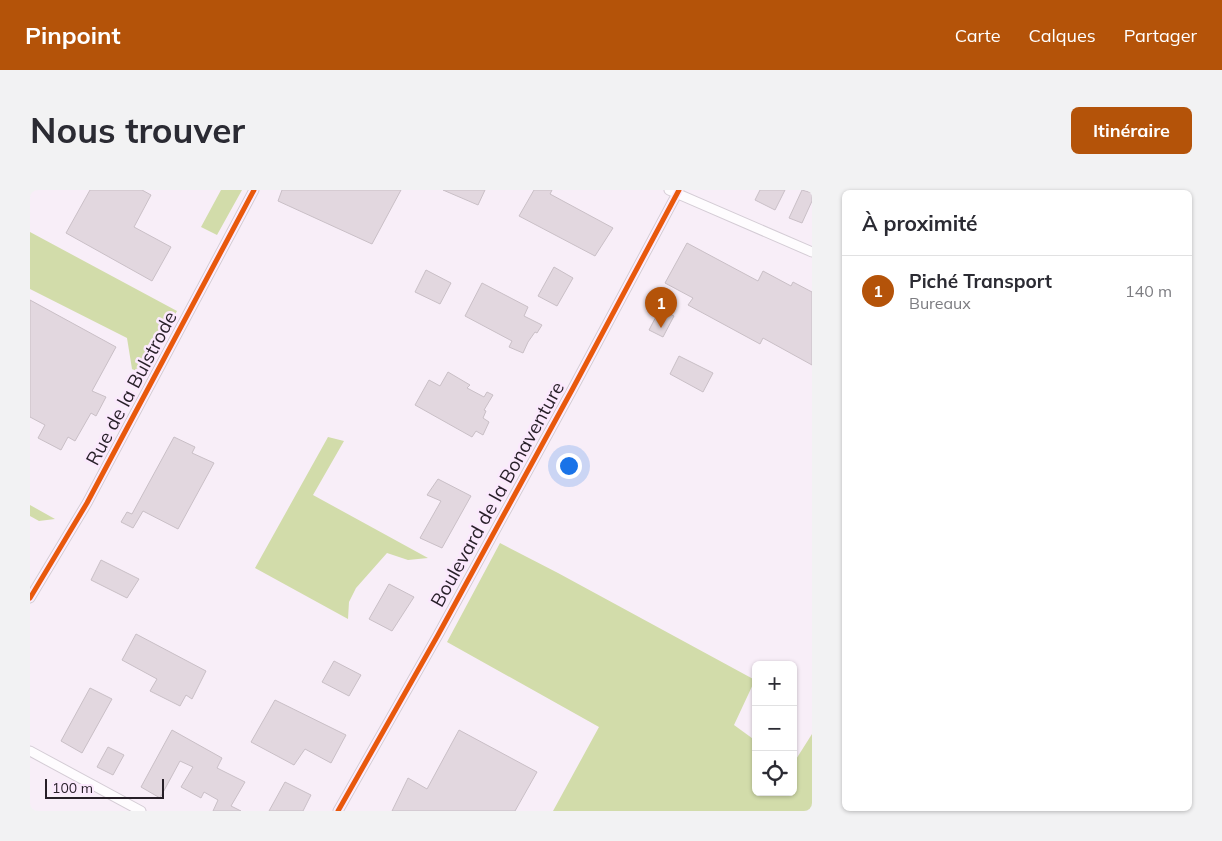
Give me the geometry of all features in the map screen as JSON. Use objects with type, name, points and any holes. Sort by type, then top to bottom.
[{"type":"street","name":"Rue de la Bulstrode","points":[[30,598],[87,503],[254,190]]},
{"type":"street","points":[[675,191],[812,252]]},
{"type":"street","name":"Boulevard de la Bonaventure","points":[[338,811],[438,635],[572,390],[675,191]]},
{"type":"street","points":[[30,751],[141,811]]},
{"type":"green space","points":[[221,190],[242,190],[217,235],[201,227]]},
{"type":"green space","points":[[30,232],[177,311],[143,374],[132,369],[127,338],[30,289]]},
{"type":"green space","points":[[328,437],[344,441],[313,495],[428,558],[408,560],[387,553],[356,588],[349,602],[348,619],[255,568]]},
{"type":"green space","points":[[30,505],[55,519],[39,521],[30,516]]},
{"type":"green space","points":[[500,543],[752,678],[752,686],[734,725],[752,738],[752,796],[797,796],[797,758],[812,734],[812,811],[553,811],[599,727],[447,642]]},
{"type":"building","points":[[90,190],[142,190],[151,195],[134,227],[171,247],[152,281],[66,233]]},
{"type":"building","points":[[282,190],[401,190],[372,244],[278,201]]},
{"type":"building","points":[[443,190],[485,190],[478,205]]},
{"type":"building","points":[[534,190],[552,190],[550,194],[613,228],[595,256],[519,216]]},
{"type":"building","points":[[760,190],[785,190],[775,210],[755,200]]},
{"type":"building","points":[[802,190],[812,193],[812,201],[802,223],[789,218]]},
{"type":"building","points":[[687,243],[758,281],[763,271],[791,286],[793,282],[812,292],[812,365],[763,338],[760,344],[688,305],[693,298],[665,283]]},
{"type":"building","points":[[554,267],[573,278],[557,306],[538,296]]},
{"type":"building","points":[[426,270],[451,283],[440,304],[415,292]]},
{"type":"building","points":[[482,283],[528,307],[524,316],[542,325],[528,342],[523,353],[509,347],[512,341],[465,316]]},
{"type":"building","points":[[30,300],[116,347],[92,391],[106,397],[96,416],[91,413],[75,441],[68,437],[61,450],[38,438],[45,425],[30,417]]},
{"type":"building","points":[[660,309],[674,316],[663,337],[649,330]]},
{"type":"building","points":[[679,356],[713,373],[703,392],[670,374]]},
{"type":"building","points":[[448,372],[470,385],[467,388],[484,397],[487,392],[493,395],[484,410],[486,411],[483,418],[489,422],[483,435],[476,431],[472,437],[415,405],[429,380],[440,386]]},
{"type":"building","points":[[174,437],[195,447],[192,453],[214,463],[178,529],[143,511],[133,528],[121,522],[127,512],[132,514]]},
{"type":"building","points":[[438,479],[471,496],[442,548],[420,538],[441,501],[427,495]]},
{"type":"building","points":[[101,560],[139,579],[127,598],[91,580]]},
{"type":"building","points":[[389,584],[414,597],[392,631],[369,619]]},
{"type":"building","points":[[136,634],[206,671],[192,699],[186,695],[180,706],[150,691],[157,679],[122,660]]},
{"type":"building","points":[[334,661],[361,675],[349,696],[322,682]]},
{"type":"building","points":[[90,688],[112,699],[82,753],[61,741]]},
{"type":"building","points":[[275,700],[346,735],[331,763],[305,749],[294,765],[251,742]]},
{"type":"building","points":[[172,730],[222,758],[217,768],[245,782],[231,806],[241,811],[213,811],[218,800],[204,792],[201,798],[181,787],[193,767],[180,761],[160,798],[141,787]]},
{"type":"building","points":[[459,730],[537,772],[515,811],[392,811],[408,778],[427,789]]},
{"type":"building","points":[[108,747],[124,755],[113,775],[97,767]]},
{"type":"building","points":[[285,782],[311,795],[303,811],[269,811]]},
{"type":"cycle path","points":[[30,598],[87,503],[254,190]]},
{"type":"cycle path","points":[[338,811],[438,635],[679,190]]},
{"type":"place","name":"Piché Transport","points":[[661,328]]}]
